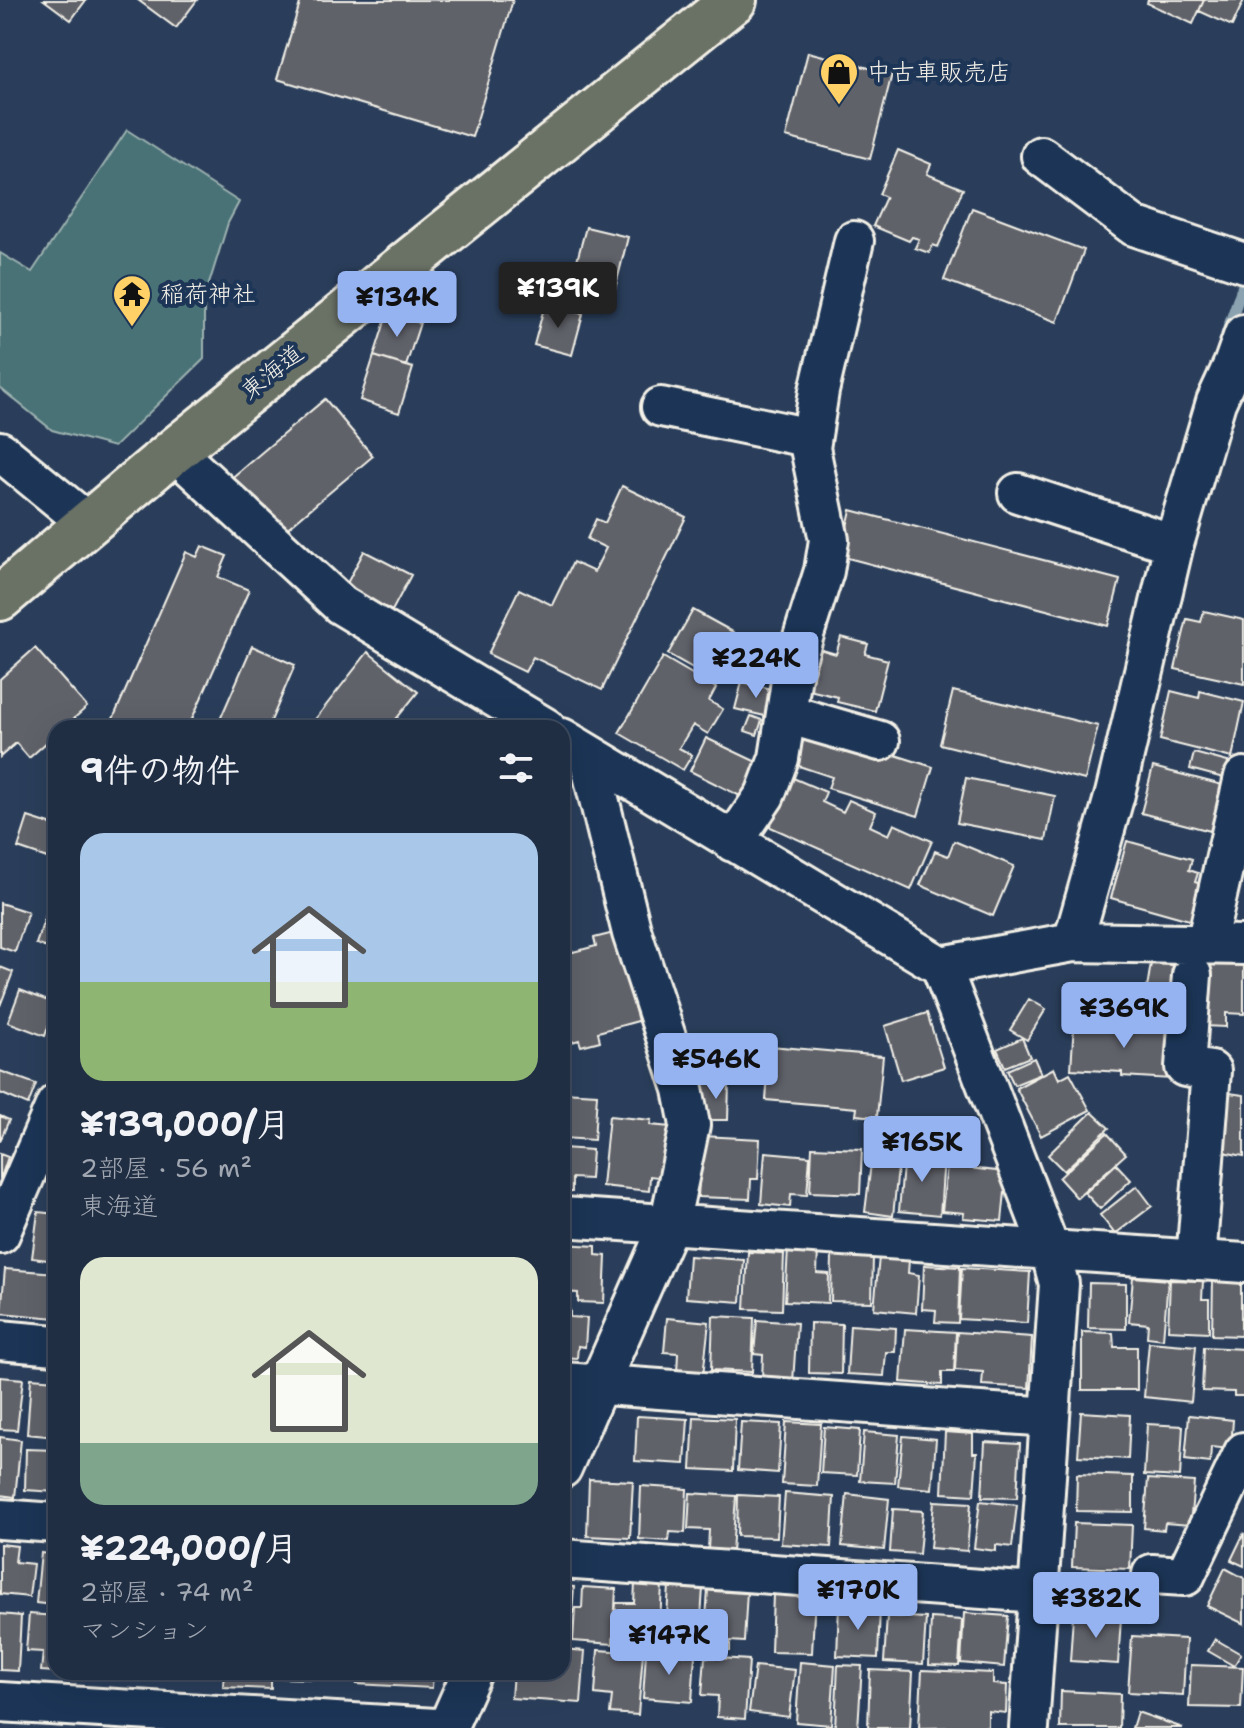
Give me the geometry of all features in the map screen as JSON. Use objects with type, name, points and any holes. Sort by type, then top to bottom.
[{"type":"highway","name":"東海道","points":[[0,598],[174,451],[734,0]]},
{"type":"street","points":[[1041,156],[1134,226],[1244,263]]},
{"type":"street","points":[[733,842],[765,795],[779,758],[793,669],[824,571],[829,540],[810,448],[819,391],[854,241]]},
{"type":"street","points":[[1073,942],[1115,794],[1174,544],[1216,402],[1240,356]]},
{"type":"street","points":[[661,407],[811,438]]},
{"type":"street","points":[[0,451],[88,523]]},
{"type":"street","points":[[174,451],[341,605],[533,720]]},
{"type":"street","points":[[1018,493],[1174,544]]},
{"type":"street","points":[[787,714],[880,741]]},
{"type":"street","points":[[575,746],[941,966],[1050,1250],[1059,1284],[1029,1728]]},
{"type":"street","points":[[570,1431],[580,1384],[669,1225],[690,1125],[683,1089],[575,746]]},
{"type":"street","points":[[1196,1260],[1211,1071],[1185,1067],[1199,960],[1244,777]]},
{"type":"street","points":[[941,966],[1073,942],[1199,960],[1244,945]]},
{"type":"street","points":[[0,1234],[40,1178],[48,1141]]},
{"type":"street","points":[[570,1218],[1244,1263]]},
{"type":"street","points":[[0,1340],[48,1344]]},
{"type":"street","points":[[580,1384],[1050,1417]]},
{"type":"street","points":[[1152,1574],[1185,1576],[1244,1452]]},
{"type":"street","points":[[0,1519],[48,1522]]},
{"type":"street","points":[[570,1560],[1038,1593]]},
{"type":"street","points":[[447,1728],[468,1680]]},
{"type":"street","points":[[0,1702],[436,1728]]},
{"type":"green space","name":"稲荷神社","points":[[127,130],[239,202],[228,223],[204,300],[204,359],[114,447],[52,430],[0,388],[0,253],[32,272]]},
{"type":"building","points":[[44,0],[86,0],[71,20]]},
{"type":"building","points":[[138,0],[197,0],[176,28]]},
{"type":"building","points":[[301,0],[513,0],[472,137],[277,79]]},
{"type":"building","points":[[1148,0],[1204,0],[1193,24],[1147,3]]},
{"type":"building","points":[[1204,0],[1244,0],[1232,26],[1199,11]]},
{"type":"building","name":"中古車販売店","points":[[808,52],[892,74],[870,159],[786,137]]},
{"type":"building","points":[[898,150],[931,164],[927,174],[963,189],[938,247],[933,245],[929,253],[915,248],[919,239],[912,237],[909,241],[873,226],[886,197],[879,194]]},
{"type":"building","points":[[972,208],[1084,250],[1057,322],[944,280]]},
{"type":"building","points":[[586,227],[628,237],[612,301],[569,290]]},
{"type":"building","points":[[545,304],[583,314],[572,355],[534,345]]},
{"type":"building","points":[[388,312],[420,323],[406,366],[374,356]]},
{"type":"building","points":[[374,356],[413,368],[399,413],[360,400]]},
{"type":"building","points":[[325,399],[373,456],[277,537],[229,480]]},
{"type":"building","points":[[622,486],[686,517],[602,690],[533,657],[525,672],[488,654],[519,589],[552,605],[573,562],[594,572],[606,548],[587,539],[596,519],[605,523]]},
{"type":"building","points":[[851,510],[1120,580],[1108,626],[840,556]]},
{"type":"building","points":[[202,546],[227,556],[218,577],[249,590],[192,720],[112,720],[186,552],[197,557]]},
{"type":"building","points":[[364,551],[411,575],[392,611],[345,587]]},
{"type":"building","points":[[693,610],[733,632],[707,676],[668,654]]},
{"type":"building","points":[[1204,611],[1244,620],[1244,684],[1175,669],[1187,619],[1201,622]]},
{"type":"building","points":[[841,637],[868,644],[865,654],[888,660],[875,711],[837,702],[838,697],[809,690],[819,649],[836,654]]},
{"type":"building","points":[[252,646],[295,665],[271,720],[220,720]]},
{"type":"building","points":[[35,648],[87,707],[72,720],[48,720],[48,741],[29,758],[16,743],[0,757],[0,679]]},
{"type":"building","points":[[368,652],[418,692],[395,720],[315,720]]},
{"type":"building","points":[[663,657],[716,688],[709,701],[723,709],[708,734],[693,725],[679,748],[692,755],[683,770],[619,733]]},
{"type":"building","points":[[742,682],[776,690],[769,717],[735,709]]},
{"type":"building","points":[[953,691],[1098,726],[1085,780],[940,744]]},
{"type":"building","points":[[1171,691],[1199,698],[1200,691],[1244,702],[1232,758],[1160,740]]},
{"type":"building","points":[[751,716],[762,720],[757,735],[745,731]]},
{"type":"building","points":[[807,727],[933,767],[918,816],[828,788],[832,777],[796,765]]},
{"type":"building","points":[[706,738],[765,766],[748,800],[690,771]]},
{"type":"building","points":[[1194,753],[1235,764],[1231,780],[1190,769]]},
{"type":"building","points":[[1153,767],[1234,788],[1222,834],[1141,813]]},
{"type":"building","points":[[786,775],[826,792],[822,802],[843,812],[849,800],[876,812],[870,826],[889,835],[894,824],[932,841],[911,890],[766,825]]},
{"type":"building","points":[[966,778],[1055,796],[1046,840],[957,823]]},
{"type":"building","points":[[28,817],[48,823],[48,858],[18,848]]},
{"type":"building","points":[[954,841],[1014,866],[993,916],[920,885],[935,851],[948,856]]},
{"type":"building","points":[[1127,841],[1192,859],[1189,870],[1198,873],[1195,882],[1204,885],[1193,921],[1111,898]]},
{"type":"building","points":[[0,903],[28,912],[15,952],[0,947]]},
{"type":"building","points":[[48,909],[48,948],[36,944]]},
{"type":"building","points":[[614,933],[638,1021],[598,1032],[600,1041],[581,1046],[579,1040],[570,1043],[570,953],[596,946],[594,938]]},
{"type":"building","points":[[1151,963],[1181,966],[1178,992],[1147,988]]},
{"type":"building","points":[[1205,963],[1244,964],[1244,1014],[1226,1013],[1226,1027],[1203,1026]]},
{"type":"building","points":[[0,967],[13,972],[0,1006]]},
{"type":"building","points":[[20,990],[48,1001],[45,1036],[8,1022]]},
{"type":"building","points":[[1142,992],[1177,993],[1175,1028],[1140,1026]]},
{"type":"building","points":[[1029,999],[1046,1009],[1027,1040],[1010,1030]]},
{"type":"building","points":[[927,1013],[944,1067],[901,1080],[885,1026]]},
{"type":"building","points":[[1074,1023],[1175,1030],[1172,1079],[1071,1069]]},
{"type":"building","points":[[1022,1038],[1030,1057],[1005,1067],[997,1049]]},
{"type":"building","points":[[770,1046],[883,1056],[877,1117],[856,1115],[857,1108],[766,1100]]},
{"type":"building","points":[[1034,1058],[1041,1074],[1014,1085],[1007,1070]]},
{"type":"building","points":[[1054,1068],[1059,1079],[1070,1073],[1090,1110],[1041,1136],[1016,1088]]},
{"type":"building","points":[[0,1071],[36,1084],[28,1105],[0,1093]]},
{"type":"building","points":[[703,1082],[729,1082],[728,1120],[703,1120]]},
{"type":"building","points":[[570,1092],[597,1094],[594,1140],[570,1138]]},
{"type":"building","points":[[1222,1092],[1244,1095],[1244,1156],[1212,1150]]},
{"type":"building","points":[[1092,1112],[1109,1128],[1064,1171],[1048,1155]]},
{"type":"building","points":[[0,1116],[9,1120],[0,1141]]},
{"type":"building","points":[[609,1116],[651,1120],[650,1125],[671,1127],[666,1178],[650,1176],[649,1191],[602,1186]]},
{"type":"building","points":[[1107,1133],[1126,1154],[1077,1198],[1059,1178]]},
{"type":"building","points":[[702,1136],[760,1139],[758,1179],[751,1179],[750,1199],[698,1197]]},
{"type":"building","points":[[812,1147],[862,1149],[860,1194],[810,1192]]},
{"type":"building","points":[[570,1149],[592,1150],[590,1179],[572,1178],[572,1192]]},
{"type":"building","points":[[765,1152],[810,1156],[807,1195],[791,1194],[790,1207],[761,1204]]},
{"type":"building","points":[[0,1154],[8,1157],[0,1180]]},
{"type":"building","points":[[904,1154],[944,1157],[940,1215],[899,1211]]},
{"type":"building","points":[[872,1155],[899,1158],[893,1216],[865,1212]]},
{"type":"building","points":[[1116,1164],[1131,1180],[1100,1209],[1085,1193]]},
{"type":"building","points":[[947,1166],[1007,1172],[1002,1221],[963,1218],[964,1213],[942,1211]]},
{"type":"building","points":[[1137,1186],[1152,1206],[1115,1234],[1100,1215]]},
{"type":"building","points":[[38,1212],[48,1213],[48,1260],[32,1258]]},
{"type":"building","points":[[570,1244],[596,1246],[596,1255],[606,1256],[604,1303],[578,1302],[578,1293],[570,1292]]},
{"type":"building","points":[[788,1249],[818,1250],[817,1273],[829,1274],[828,1303],[785,1301]]},
{"type":"building","points":[[748,1252],[784,1254],[782,1310],[745,1309]]},
{"type":"building","points":[[832,1255],[873,1256],[872,1302],[831,1301]]},
{"type":"building","points":[[689,1256],[744,1260],[741,1302],[686,1298]]},
{"type":"building","points":[[879,1257],[909,1260],[908,1273],[919,1275],[916,1313],[874,1309]]},
{"type":"building","points":[[924,1265],[960,1267],[958,1323],[935,1322],[936,1310],[922,1309]]},
{"type":"building","points":[[962,1268],[1030,1272],[1027,1323],[959,1319]]},
{"type":"building","points":[[5,1269],[48,1272],[48,1317],[1,1313]]},
{"type":"building","points":[[1133,1277],[1168,1280],[1163,1339],[1147,1337],[1148,1324],[1129,1322]]},
{"type":"building","points":[[1213,1278],[1241,1279],[1241,1336],[1212,1335]]},
{"type":"building","points":[[1170,1280],[1203,1281],[1202,1299],[1209,1299],[1209,1332],[1168,1330]]},
{"type":"building","points":[[1089,1283],[1126,1284],[1126,1329],[1088,1328]]},
{"type":"building","points":[[713,1316],[754,1318],[752,1372],[711,1370]]},
{"type":"building","points":[[570,1317],[587,1318],[585,1347],[578,1346],[577,1358],[570,1358]]},
{"type":"building","points":[[667,1318],[709,1322],[703,1376],[677,1373],[678,1353],[664,1352]]},
{"type":"building","points":[[757,1320],[797,1323],[793,1382],[762,1380],[763,1355],[754,1354]]},
{"type":"building","points":[[810,1323],[842,1324],[841,1374],[809,1373]]},
{"type":"building","points":[[850,1325],[896,1328],[895,1352],[886,1352],[884,1376],[847,1374]]},
{"type":"building","points":[[905,1329],[956,1332],[954,1372],[942,1372],[942,1385],[901,1382]]},
{"type":"building","points":[[957,1332],[1032,1337],[1029,1388],[982,1385],[983,1372],[955,1370]]},
{"type":"building","points":[[1082,1332],[1113,1333],[1114,1347],[1137,1347],[1137,1390],[1082,1390]]},
{"type":"building","points":[[1149,1342],[1196,1346],[1191,1402],[1144,1397]]},
{"type":"building","points":[[1204,1347],[1244,1349],[1244,1396],[1234,1396],[1234,1392],[1202,1391]]},
{"type":"building","points":[[0,1377],[23,1379],[17,1430],[0,1429]]},
{"type":"building","points":[[31,1378],[48,1379],[48,1436],[27,1434]]},
{"type":"building","points":[[1081,1412],[1130,1415],[1128,1459],[1078,1456]]},
{"type":"building","points":[[1189,1415],[1233,1420],[1231,1449],[1211,1447],[1210,1463],[1185,1460]]},
{"type":"building","points":[[637,1416],[688,1419],[685,1464],[635,1461]]},
{"type":"building","points":[[694,1417],[735,1419],[733,1471],[691,1469]]},
{"type":"building","points":[[741,1422],[781,1424],[778,1473],[738,1470]]},
{"type":"building","points":[[786,1422],[821,1424],[817,1486],[782,1484]]},
{"type":"building","points":[[1147,1424],[1183,1426],[1180,1477],[1144,1475]]},
{"type":"building","points":[[824,1427],[860,1430],[857,1475],[821,1473]]},
{"type":"building","points":[[864,1432],[899,1435],[895,1483],[860,1481]]},
{"type":"building","points":[[945,1432],[973,1434],[973,1453],[977,1453],[974,1495],[942,1493]]},
{"type":"building","points":[[903,1436],[936,1439],[932,1489],[898,1486]]},
{"type":"building","points":[[0,1437],[21,1440],[15,1497],[0,1495]]},
{"type":"building","points":[[985,1442],[1020,1444],[1017,1498],[982,1497]]},
{"type":"building","points":[[26,1449],[48,1450],[48,1491],[25,1490]]},
{"type":"building","points":[[1077,1474],[1133,1476],[1133,1512],[1076,1511]]},
{"type":"building","points":[[589,1479],[633,1481],[630,1538],[587,1536]]},
{"type":"building","points":[[1148,1479],[1194,1482],[1190,1525],[1165,1523],[1164,1530],[1144,1528]]},
{"type":"building","points":[[641,1486],[687,1489],[685,1533],[670,1532],[669,1541],[639,1539]]},
{"type":"building","points":[[690,1493],[736,1496],[732,1552],[708,1550],[709,1530],[688,1529]]},
{"type":"building","points":[[785,1493],[834,1497],[831,1547],[781,1544]]},
{"type":"building","points":[[847,1494],[889,1499],[884,1550],[842,1546]]},
{"type":"building","points":[[738,1495],[779,1497],[777,1537],[737,1536]]},
{"type":"building","points":[[934,1501],[971,1503],[967,1551],[930,1548]]},
{"type":"building","points":[[980,1501],[1017,1505],[1012,1547],[996,1545],[996,1551],[974,1548]]},
{"type":"building","points":[[893,1509],[923,1511],[919,1554],[890,1552]]},
{"type":"building","points":[[1074,1523],[1132,1525],[1130,1569],[1072,1567]]},
{"type":"building","points":[[1244,1533],[1244,1566],[1231,1560]]},
{"type":"building","points":[[0,1544],[17,1546],[15,1562],[33,1564],[29,1597],[0,1594]]},
{"type":"building","points":[[41,1553],[48,1554],[48,1604],[36,1603]]},
{"type":"building","points":[[1225,1568],[1244,1578],[1244,1624],[1207,1606]]},
{"type":"building","points":[[635,1583],[662,1584],[659,1646],[613,1644],[616,1603],[634,1603]]},
{"type":"building","points":[[669,1586],[703,1588],[699,1648],[665,1646]]},
{"type":"building","points":[[570,1587],[574,1587],[570,1642]]},
{"type":"building","points":[[583,1587],[616,1589],[613,1644],[573,1641],[575,1608],[582,1608]]},
{"type":"building","points":[[708,1589],[747,1591],[744,1642],[730,1641],[730,1651],[704,1650]]},
{"type":"building","points":[[773,1594],[815,1595],[812,1653],[771,1652]]},
{"type":"building","points":[[839,1605],[880,1607],[878,1658],[837,1656]]},
{"type":"building","points":[[964,1613],[1008,1616],[1004,1667],[961,1663]]},
{"type":"building","points":[[0,1614],[21,1616],[18,1671],[0,1670]]},
{"type":"building","points":[[29,1614],[48,1615],[48,1671],[41,1671],[43,1652],[26,1651]]},
{"type":"building","points":[[1073,1615],[1121,1618],[1118,1664],[1070,1661]]},
{"type":"building","points":[[887,1616],[926,1618],[923,1664],[884,1662]]},
{"type":"building","points":[[931,1618],[962,1620],[959,1666],[929,1665]]},
{"type":"building","points":[[1132,1636],[1186,1639],[1183,1695],[1128,1692]]},
{"type":"building","points":[[1215,1639],[1241,1654],[1234,1666],[1208,1651]]},
{"type":"building","points":[[570,1650],[585,1651],[581,1703],[511,1698],[512,1680],[570,1680]]},
{"type":"building","points":[[598,1650],[643,1653],[638,1715],[610,1713],[612,1696],[595,1694]]},
{"type":"building","points":[[646,1652],[695,1655],[692,1702],[643,1698]]},
{"type":"building","points":[[705,1657],[749,1660],[745,1719],[717,1717],[718,1696],[702,1695]]},
{"type":"building","points":[[800,1662],[835,1665],[831,1725],[796,1722]]},
{"type":"building","points":[[838,1665],[862,1666],[858,1728],[835,1728]]},
{"type":"building","points":[[1191,1665],[1243,1667],[1241,1708],[1189,1707]]},
{"type":"building","points":[[755,1666],[795,1670],[789,1717],[749,1712]]},
{"type":"building","points":[[870,1670],[913,1672],[910,1728],[868,1728]]},
{"type":"building","points":[[922,1670],[993,1673],[993,1684],[1007,1685],[1006,1713],[988,1711],[988,1727],[919,1728]]},
{"type":"building","points":[[223,1680],[271,1680],[271,1689],[223,1687]]},
{"type":"building","points":[[356,1680],[432,1680],[432,1688],[356,1684]]},
{"type":"building","points":[[1061,1691],[1120,1694],[1119,1728],[1060,1728]]},
{"type":"building","points":[[1137,1712],[1183,1728],[1132,1728]]},
{"type":"waterway","points":[[1226,334],[1244,282]]},
{"type":"place","name":"中古車販売店","points":[[839,106]]},
{"type":"place","name":"稲荷神社","points":[[132,328]]}]
